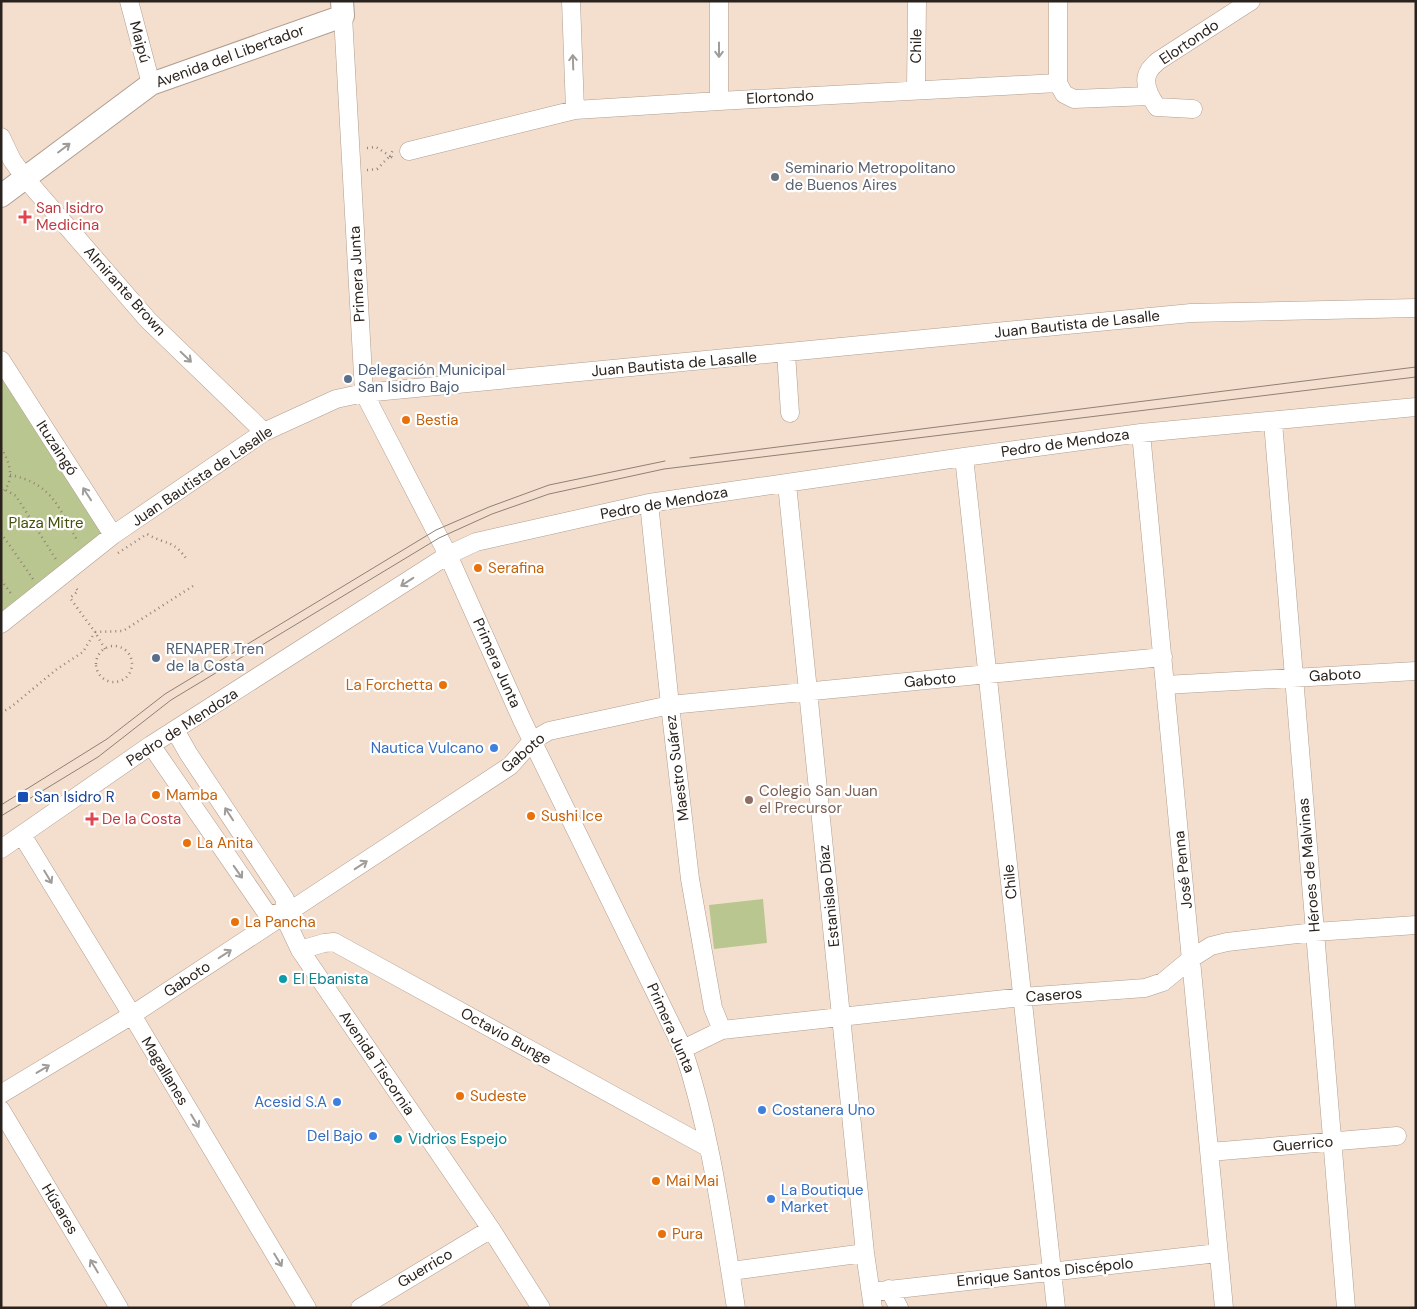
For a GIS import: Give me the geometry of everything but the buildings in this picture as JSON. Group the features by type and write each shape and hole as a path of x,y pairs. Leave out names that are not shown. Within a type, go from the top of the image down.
{"main road":[{"name":"Avenida del Libertador","path":"1,196 151,84 342,9"}],"street":[{"name":"Maipú","path":"130,1 151,84"},
{"path":"571,1 575,110"},
{"path":"719,1 719,101"},
{"name":"Chile","path":"916,90 917,1"},
{"path":"1058,1 1058,83 1064,94 1074,99 1149,96 1157,107 1193,109"},
{"name":"Elortondo","path":"1149,96 1148,72 1158,61 1252,1"},
{"name":"Primera Junta","path":"342,9 364,393 448,555 522,720 683,1049 697,1090 709,1148 736,1308"},
{"name":"Elortondo","path":"402,152 575,110 1058,83"},
{"name":"Almirante Brown","path":"1,137 12,160 25,178 148,320 264,432"},
{"name":"Juan Bautista de Lasalle","path":"1,624 113,535 264,432 336,399 364,393 1191,313 1416,308"},
{"path":"786,353 790,413"},
{"name":"Ituzaingó","path":"1,360 113,535"},
{"name":"Pedro de Mendoza","path":"1,849 151,745 448,555 476,542 650,503 964,457 1141,433 1416,407"},
{"name":"Héroes de Malvinas","path":"1273,422 1346,1308"},
{"name":"José Penna","path":"1141,433 1224,1308"},
{"name":"Chile","path":"964,457 1056,1308"},
{"name":"Estanislao Díaz","path":"787,484 865,1253 872,1300"},
{"name":"Maestro Suárez","path":"650,503 690,879 713,1008 722,1030"},
{"name":"Gaboto","path":"1,1094 132,1015 510,766 533,740 549,730 670,705 1163,657"},
{"name":"Gaboto","path":"1165,685 1416,671"},
{"name":"Avenida Tiscornia","path":"175,730 285,899 284,916 300,950 491,1229 541,1308"},
{"path":"151,745 266,912 284,916"},
{"name":"Magallanes","path":"22,835 307,1308"},
{"name":"Caseros","path":"683,1049 722,1030 1022,997 1145,988 1162,982 1192,958 1211,946 1227,942 1315,932 1416,925"},
{"name":"Octavio Bunge","path":"300,950 334,942 709,1148"},
{"name":"Húsares","path":"1,1110 119,1308"},
{"name":"Guerrico","path":"1210,1152 1397,1136"},
{"name":"Guerrico","path":"360,1308 491,1229"},
{"name":"Enrique Santos Discépolo","path":"872,1300 889,1289 1218,1252"},
{"path":"730,1271 865,1253"},
{"path":"889,1289 899,1308"}],"path":[{"path":"376,147 390,156"},
{"path":"377,169 390,156 402,152"},
{"path":"390,156 402,152"},
{"path":"1,448 11,468 6,490 1,494"},
{"path":"10,475 26,478 42,487 57,504 79,545"},
{"path":"6,490 16,496 59,563"},
{"path":"1,533 34,581"},
{"path":"114,556 147,534 180,549 188,561"},
{"path":"1,580 13,597"},
{"path":"73,582 78,590 70,598 105,649"},
{"path":"95,632 123,631 193,586"},
{"path":"1,712 11,707 57,669 83,652 95,632"},
{"path":"115,646 121,648 132,660 130,671 122,680 110,682 97,670 97,658 105,649 115,646"}],"green space":[{"name":"Plaza Mitre","path":"1,372 104,534 1,613"},
{"path":"763,899 767,943 714,949 709,905"}],"tram line":[{"path":"690,458 1416,367"},
{"path":"1,816 98,757 171,700 439,538 492,514 549,494 664,469 1416,377"},
{"path":"1,805 107,739 165,694 436,530 489,507 549,485 665,461"}],"place":[{"name":"Seminario Metropolitano de Buenos Aires","path":"775,177"},
{"name":"San Isidro Medicina","path":"25,217"},
{"name":"Delegación Municipal San Isidro Bajo","path":"348,379"},
{"name":"Bestia","path":"406,420"},
{"name":"Serafina","path":"478,568"},
{"name":"RENAPER Tren de la Costa","path":"156,658"},
{"name":"La Forchetta","path":"443,685"},
{"name":"Nautica Vulcano","path":"494,748"},
{"name":"Mamba","path":"156,795"},
{"name":"San Isidro R","path":"23,797"},
{"name":"Colegio San Juan el Precursor","path":"749,800"},
{"name":"Sushi Ice","path":"531,816"},
{"name":"De la Costa","path":"92,819"},
{"name":"La Anita","path":"187,843"},
{"name":"La Pancha","path":"235,922"},
{"name":"El Ebanista","path":"283,979"},
{"name":"Sudeste","path":"460,1096"},
{"name":"Acesid S.A","path":"337,1102"},
{"name":"Costanera Uno","path":"762,1110"},
{"name":"Del Bajo","path":"373,1136"},
{"name":"Vidrios Espejo","path":"398,1139"},
{"name":"Mai Mai","path":"656,1181"},
{"name":"La Boutique Market","path":"771,1199"},
{"name":"Pura","path":"662,1234"}]}
